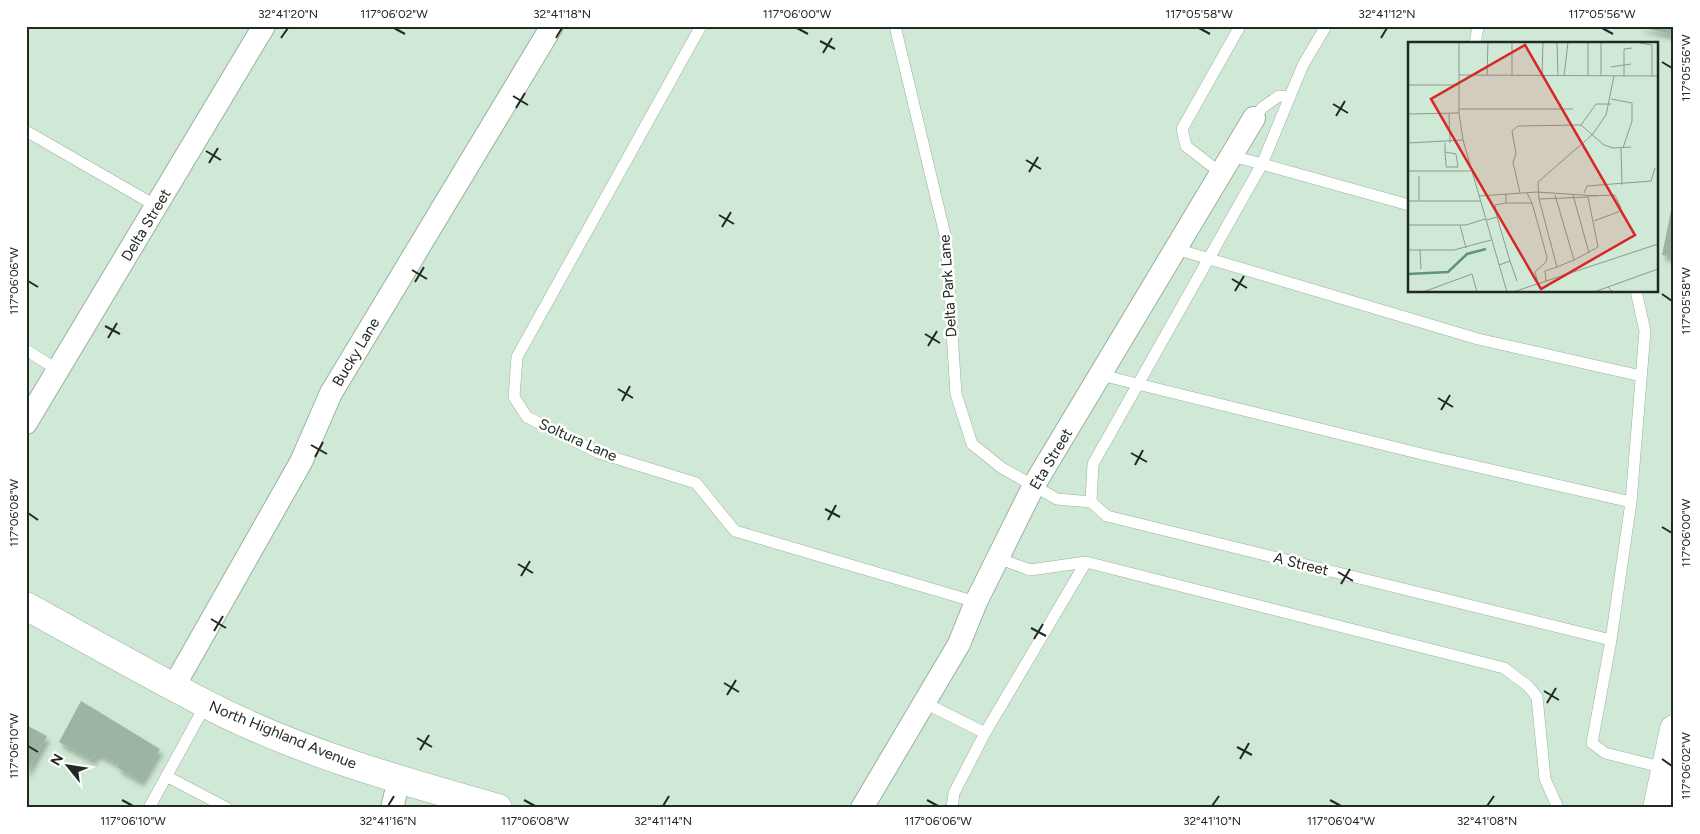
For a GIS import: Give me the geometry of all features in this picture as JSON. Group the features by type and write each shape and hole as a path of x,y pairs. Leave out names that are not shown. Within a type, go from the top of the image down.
{"main road":[{"name":"North Highland Avenue","path":"26,606 206,704 300,746 399,780 498,808"},
{"path":"1657,808 1674,729"}],"street":[{"name":"Delta Street","path":"26,423 158,207 264,26"},
{"name":"Bucky Lane","path":"174,686 301,462 331,394 552,26"},
{"name":"Eta Street","path":"862,808 959,644 976,602 1034,485 1254,118"},
{"path":"392,808 399,780"}],"lane":[{"name":"Soltura Lane","path":"701,26 517,357 514,397 527,417 599,452 696,483 735,531 976,602"},
{"name":"Delta Park Lane","path":"895,26 946,239 956,394 972,444 1002,468 1057,498 1090,502"},
{"path":"1240,26 1182,129 1186,146 1227,165 1262,164 1408,205"},
{"path":"1090,502 1093,464 1262,164 1303,65 1326,26"},
{"path":"1475,42 1478,26"},
{"path":"1254,118 1263,106 1279,96 1290,98"},
{"path":"26,131 158,207"},
{"path":"1176,249 1478,339 1641,376"},
{"path":"1636,292 1644,331 1631,502 1611,640 1592,742 1605,753 1666,768"},
{"path":"26,350 58,370"},
{"path":"1101,375 1430,456 1631,502"},
{"name":"A Street","path":"1090,502 1107,516 1611,640"},
{"path":"998,558 1030,570 1086,562 1504,668 1528,686 1537,697 1545,780 1558,808"},
{"path":"952,808 954,793 985,733 1086,562"},
{"path":"924,703 985,733"},
{"path":"149,808 206,704"},
{"path":"166,776 227,808"}],"building":[{"path":"1674,26 1674,35 1640,27"},
{"path":"1672,206 1674,207 1674,257 1662,255"},
{"path":"81,701 160,749 141,781 117,767 119,764 97,753 93,760 59,742"},
{"path":"26,725 47,736 26,774"}]}
